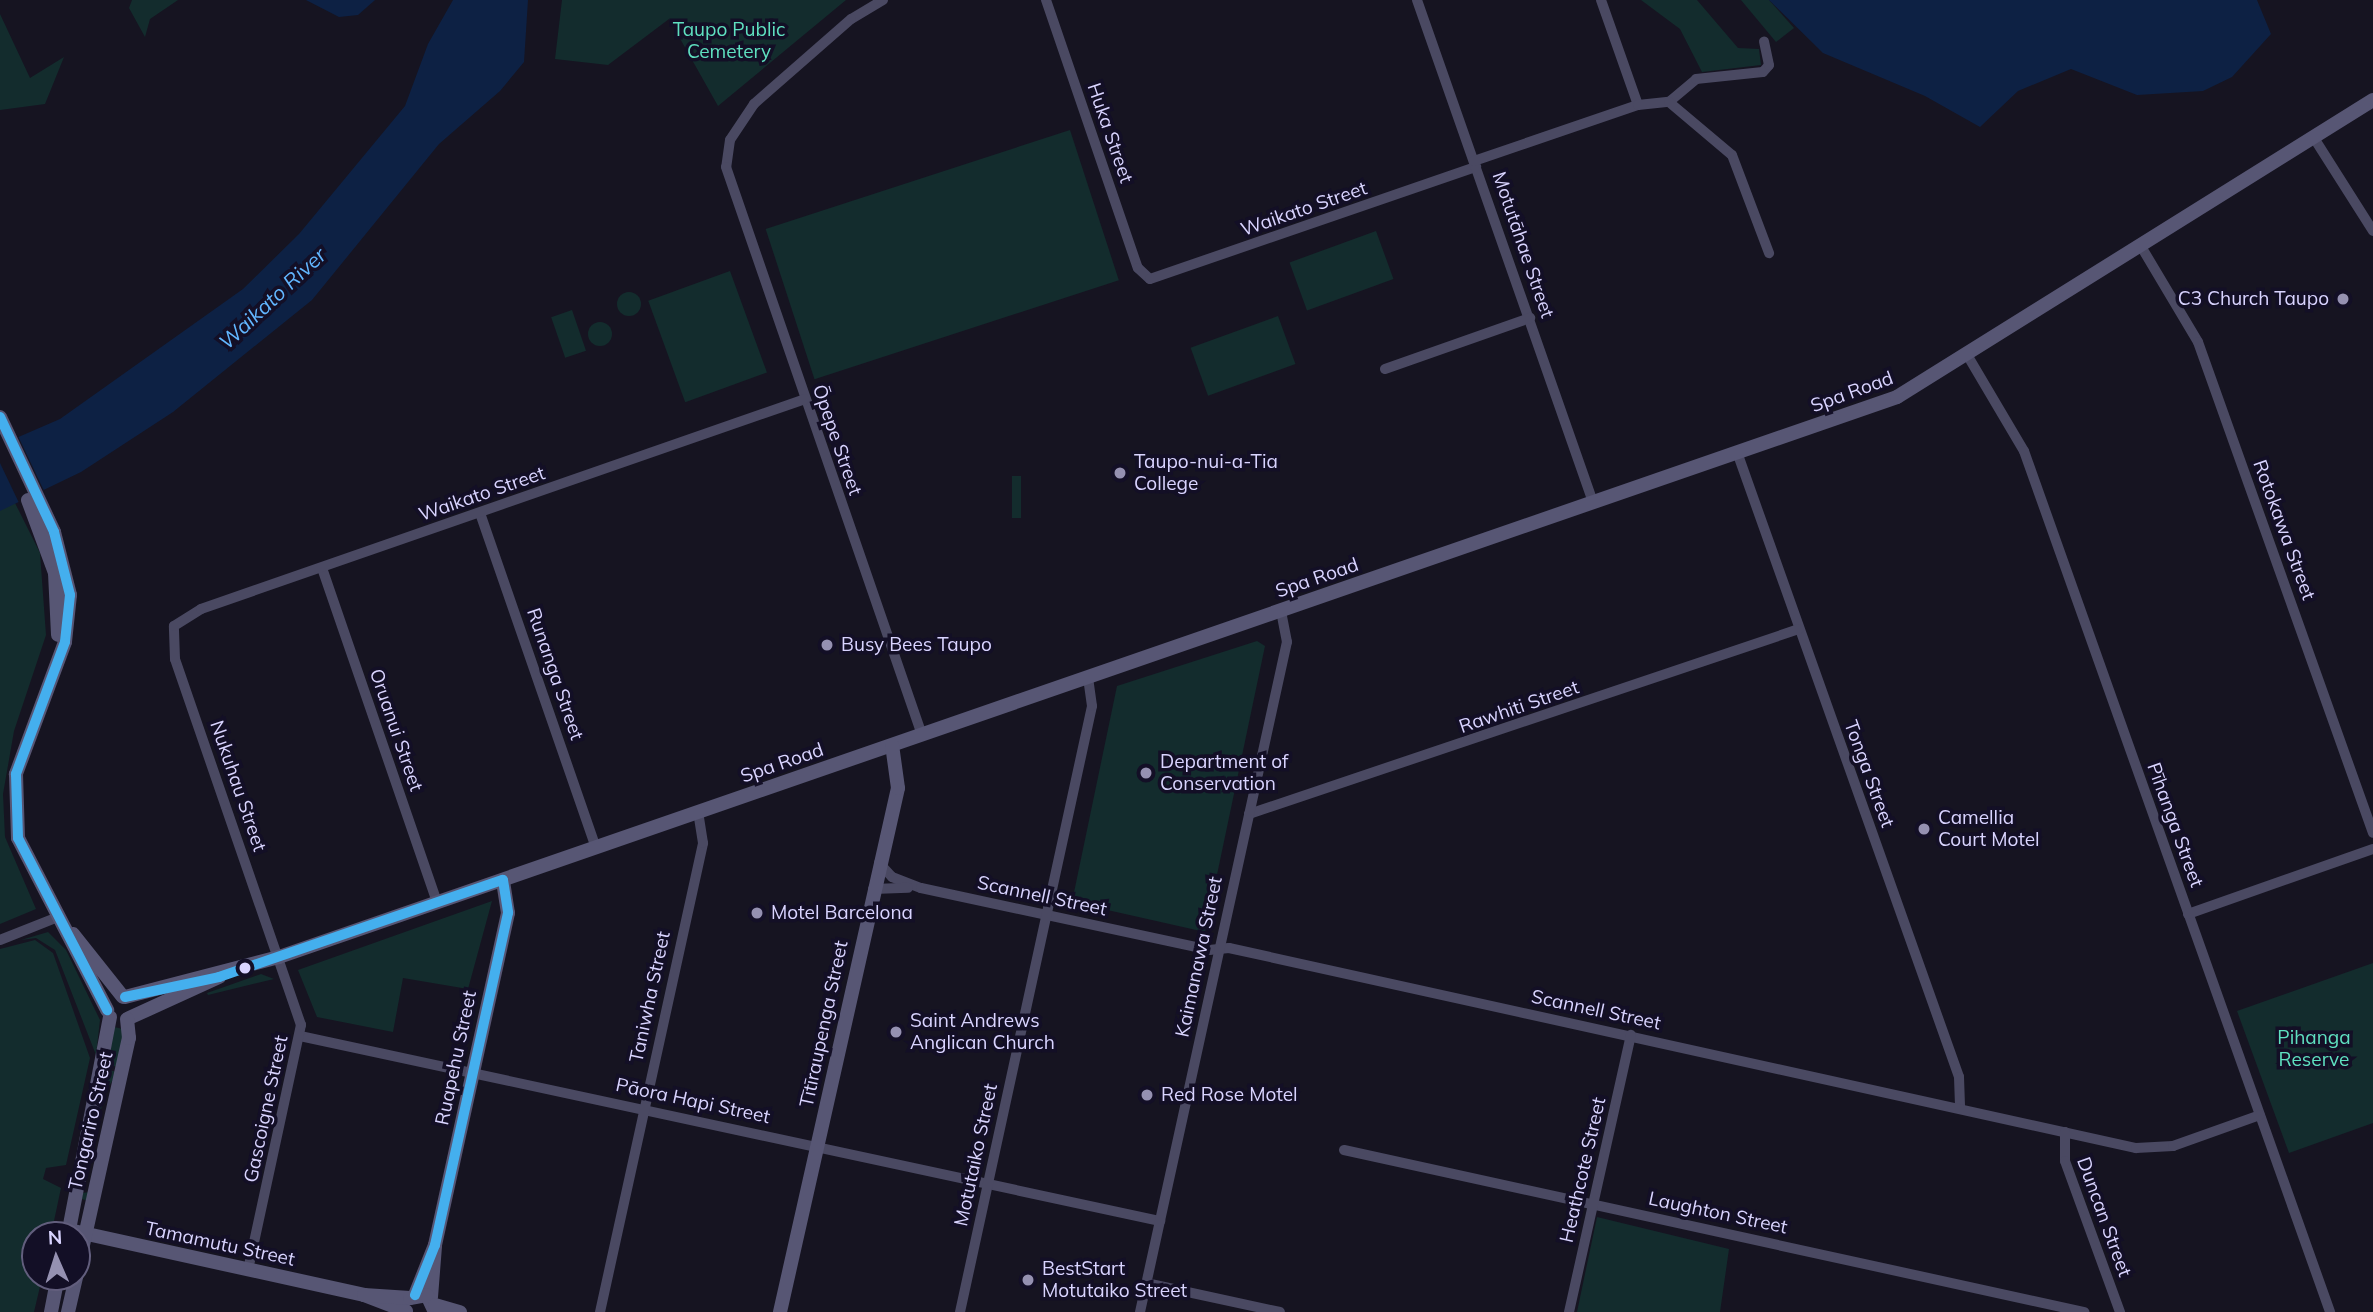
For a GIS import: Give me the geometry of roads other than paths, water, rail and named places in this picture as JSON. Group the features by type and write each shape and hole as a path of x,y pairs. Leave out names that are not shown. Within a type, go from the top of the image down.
{"main road":[{"name":"Spa Road","path":"128,1019 219,977 1897,397 1969,358 2373,100"},
{"path":"2,430 33,500 61,550 69,595 65,642 22,749 14,794 24,858 109,1014 128,1019"},
{"name":"Tītīraupenga Street","path":"780,1312 899,783 892,745"},
{"name":"Ruapehu Street","path":"434,1305 435,1245 508,914 503,880"},
{"path":"58,917 124,997"},
{"name":"Spa Road","path":"124,997 219,977"},
{"path":"109,1014 114,998 124,997"},
{"name":"Tongariro Street","path":"89,1221 129,1038 128,1019 133,1009 124,997"},
{"name":"Tongariro Street","path":"70,1221 109,1014"},
{"name":"Tamamutu Street","path":"91,1235 364,1296 409,1304 434,1305"},
{"name":"Ruapehu Street","path":"409,1304 435,1245"},
{"path":"51,1312 55,1291"},
{"path":"68,1312 73,1291"},
{"path":"434,1305 460,1312"}],"street":[{"name":"Ōpepe Street","path":"883,0 851,19 754,104 734,129 726,155 728,178 922,735"},
{"name":"Huka Street","path":"1046,0 1143,276"},
{"name":"Motutāhae Street","path":"1417,0 1593,502"},
{"path":"1601,0 1638,105"},
{"path":"1764,42 1769,65 1763,72 1696,79 1669,102 1732,155 1769,253"},
{"name":"Waikato Street","path":"1143,276 1160,278 1638,105 1669,102"},
{"path":"2314,138 2373,231"},
{"name":"Rotokawa Street","path":"2142,248 2198,342 2373,833"},
{"path":"1385,369 1530,318"},
{"name":"Pīhanga Street","path":"1969,358 2024,451 2330,1312"},
{"name":"Waikato Street","path":"174,626 190,613 805,399"},
{"name":"Tonga Street","path":"1737,452 1959,1077 1960,1108"},
{"name":"Runanga Street","path":"480,513 596,848"},
{"name":"Oruanui Street","path":"322,568 438,902"},
{"name":"Kaimanawa Street","path":"1140,1312 1287,642 1282,611"},
{"name":"Nukuhau Street","path":"174,626 175,659 279,957"},
{"name":"Rawhiti Street","path":"1249,814 1799,629"},
{"name":"Motutaiko Street","path":"960,1312 1093,706 1088,677"},
{"name":"Taniwha Street","path":"600,1312 703,843 698,813"},
{"path":"2188,914 2373,849"},
{"name":"Scannell Street","path":"879,863 892,877 921,888 1630,1035 2153,1150 2260,1115"},
{"name":"Scannell Street","path":"873,890 921,888"},
{"path":"0,940 58,917"},
{"name":"Gascoigne Street","path":"248,1270 300,1036 279,957"},
{"name":"Heathcote Street","path":"1569,1312 1630,1035"},
{"name":"Pāora Hapi Street","path":"300,1036 473,1071 1160,1221"},
{"name":"Duncan Street","path":"2065,1132 2065,1161 2117,1311"},
{"name":"Laughton Street","path":"1344,1150 2084,1312"},
{"path":"1146,1283 1280,1312"}],"water":[{"path":"306,0 375,0 358,15 339,17"},
{"name":"Waikato River","path":"453,0 528,0 524,62 500,91 439,144 312,300 173,412 81,472 0,511 0,445 60,419 243,289 299,234 405,106 428,44"},
{"path":"1769,0 2257,0 2271,34 2232,77 2203,91 2137,95 2071,69 2018,91 1980,127 1925,96 1823,53"}],"place":[{"name":"C3 Church Taupo","path":"2343,299"},
{"name":"Taupo-nui-a-Tia College","path":"1120,473"},
{"name":"Busy Bees Taupo","path":"827,645"},
{"name":"Department of Conservation","path":"1146,773"},
{"name":"Camellia Court Motel","path":"1924,829"},
{"name":"Motel Barcelona","path":"757,913"},
{"name":"Saint Andrews Anglican Church","path":"896,1032"},
{"name":"Red Rose Motel","path":"1147,1095"},
{"name":"BestStart Motutaiko Street","path":"1028,1280"}],"park label":[{"name":"Taupo Public Cemetery","path":"729,41"},
{"name":"Pihanga Reserve","path":"2314,1049"}]}
